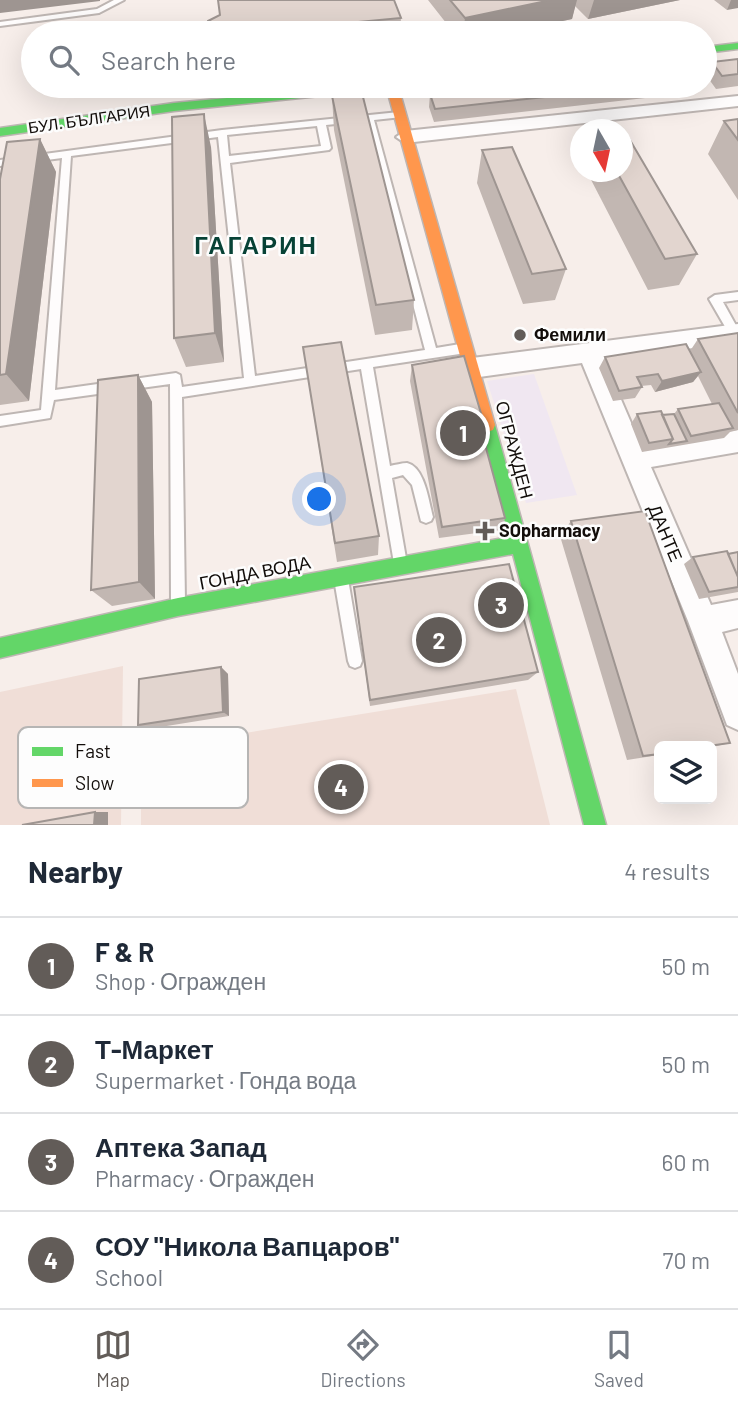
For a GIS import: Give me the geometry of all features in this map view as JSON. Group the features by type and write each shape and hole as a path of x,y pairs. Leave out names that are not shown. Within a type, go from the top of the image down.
{"street":[{"path":"717,33 738,31"},
{"path":"717,49 738,46"},
{"name":"БУЛ. БЪЛГАРИЯ","path":"0,132 174,107 267,98"},
{"name":"ОГРАЖДЕН","path":"394,98 469,358 595,825"},
{"path":"405,137 738,101"},
{"path":"469,358 589,353 737,336"},
{"name":"ДАНТЕ","path":"589,353 703,621 738,714"},
{"path":"634,459 738,441"},
{"name":"ГОНДА ВОДА","path":"0,648 178,607 519,544"},
{"path":"703,621 738,614"}],"lane":[{"path":"23,21 99,11 120,0"},
{"path":"0,24 21,21"},
{"path":"0,163 19,165 66,153 399,115"},
{"path":"369,118 431,352"},
{"path":"225,160 326,148 321,123"},
{"path":"222,134 250,381"},
{"path":"0,421 46,414 66,153"},
{"path":"737,336 716,299 738,296"},
{"path":"176,393 431,352 469,358"},
{"path":"366,363 400,564"},
{"path":"48,396 176,378 178,607"},
{"path":"385,473 406,469 418,482 426,517"},
{"path":"341,576 355,661"}],"shaded area":[{"path":"534,374 577,495 526,503 487,381"},
{"path":"123,666 122,727 18,727 18,808 121,808 121,825 0,825 0,692"},
{"path":"516,689 550,825 141,825 141,808 248,808 248,733"}],"building":[{"path":"218,0 394,0 401,18 369,21 208,21 220,15"},
{"path":"450,0 551,0 465,18"},
{"path":"738,59 738,74 722,76 717,69 717,61"},
{"path":"332,98 363,98 414,300 376,305"},
{"path":"431,98 536,98 435,109"},
{"path":"204,114 215,333 174,338 172,117"},
{"path":"738,119 738,140 724,121"},
{"path":"40,139 6,374 0,375 0,179 7,142"},
{"path":"633,145 697,254 665,259 623,182 633,182"},
{"path":"512,147 566,269 532,274 482,150"},
{"path":"738,333 738,413 698,339"},
{"path":"341,342 379,536 335,543 303,347"},
{"path":"686,344 701,372 662,381 658,374 637,377 642,387 619,391 605,357"},
{"path":"464,356 488,437 483,437 505,518 442,527 412,365"},
{"path":"138,375 139,582 91,590 98,380"},
{"path":"719,403 733,428 691,436 678,409"},
{"path":"661,411 673,439 649,443 637,414"},
{"path":"674,414 687,441 669,444 673,439 662,415"},
{"path":"645,511 730,743 717,745 717,741 654,741 654,755 643,756 571,521"},
{"path":"727,551 738,577 738,587 709,592 693,557"},
{"path":"738,552 738,577 728,554"},
{"path":"509,564 538,672 370,700 354,587"},
{"path":"221,667 223,712 138,725 139,679"},
{"path":"95,812 94,825 22,825"}],"traffic: fast":[{"path":"717,49 738,46"},
{"path":"0,132 174,107 266,98"},
{"path":"487,425 595,825"},
{"path":"0,648 178,607 519,544"}],"traffic: slow":[{"path":"395,98 487,425"}],"place":[{"name":"Фемили","path":"520,335"},
{"name":"F & R","path":"463,433"},
{"name":"SOpharmacy","path":"485,531"},
{"name":"Аптека Запад","path":"501,605"},
{"name":"Т-Маркет","path":"439,640"},
{"name":"СОУ \"Никола Вапцаров\"","path":"341,787"}],"district":[{"name":"ГАГАРИН","path":"256,246"}]}
